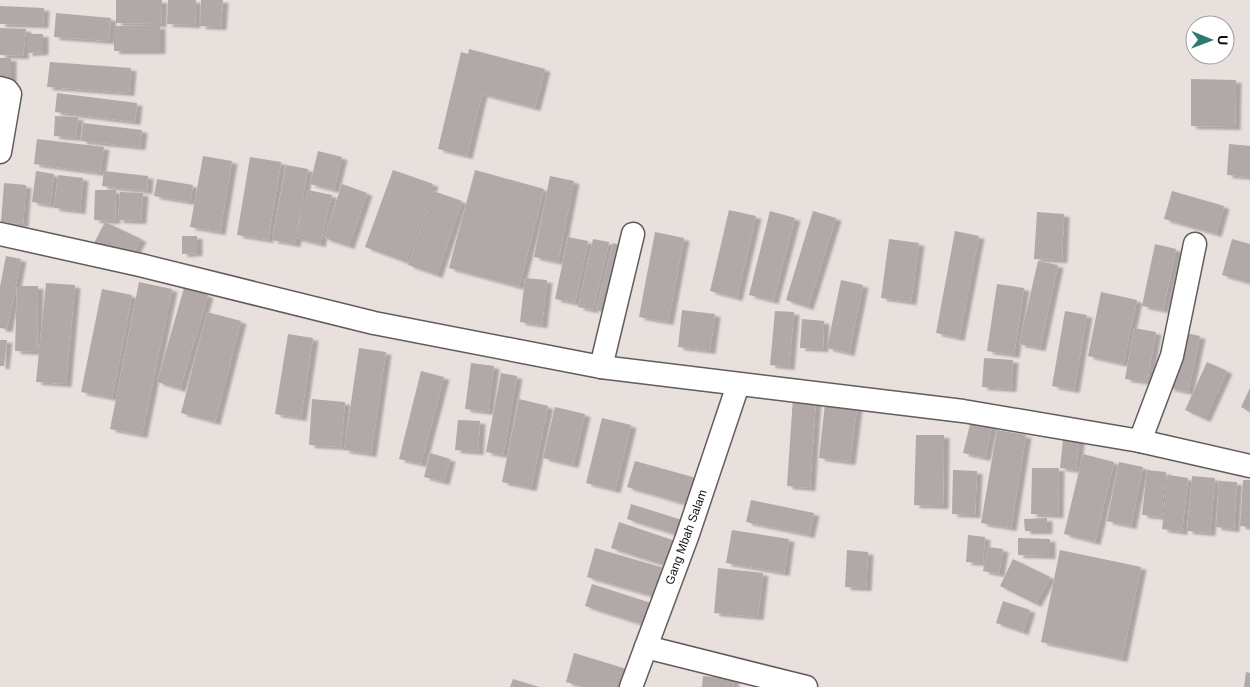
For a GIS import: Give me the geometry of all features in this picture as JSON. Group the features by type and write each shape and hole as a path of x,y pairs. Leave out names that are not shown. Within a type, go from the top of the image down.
{"street":[{"path":"0,88 7,90 10,94 2,129 0,152"},
{"path":"0,234 140,265 374,323 601,367 962,411 1140,441 1250,466"},
{"path":"601,367 633,234"},
{"path":"1140,441 1172,356 1195,244"},
{"name":"Gang Mbah Salam","path":"631,687 687,537 738,385"},
{"path":"646,647 806,687"}],"building":[{"path":"116,0 162,0 161,24 116,23"},
{"path":"168,0 196,0 195,25 167,24"},
{"path":"201,0 223,0 221,27 200,26"},
{"path":"0,6 44,8 43,25 0,24"},
{"path":"56,13 111,18 109,41 54,37"},
{"path":"114,26 160,26 160,51 114,51"},
{"path":"0,28 26,29 23,56 0,55"},
{"path":"27,34 43,34 43,52 27,53"},
{"path":"469,49 545,69 535,108 482,94 467,156 438,149 461,52 468,54"},
{"path":"0,58 11,58 11,79 0,78"},
{"path":"50,62 131,68 129,93 47,87"},
{"path":"1191,79 1236,80 1235,127 1191,126"},
{"path":"57,93 137,103 135,122 55,112"},
{"path":"55,116 78,117 76,138 54,136"},
{"path":"83,123 142,130 140,147 81,141"},
{"path":"37,139 104,147 100,173 34,164"},
{"path":"1229,144 1250,146 1250,177 1227,175"},
{"path":"318,151 342,157 334,190 310,184"},
{"path":"203,156 232,161 220,232 190,227"},
{"path":"250,157 281,162 268,240 237,235"},
{"path":"286,165 308,169 296,235 308,190 332,195 320,244 296,238 295,244 272,240"},
{"path":"393,170 433,184 406,262 365,247"},
{"path":"475,170 544,189 519,287 449,268"},
{"path":"36,171 54,174 50,205 32,202"},
{"path":"104,171 148,176 147,191 102,186"},
{"path":"58,175 83,178 80,211 54,208"},
{"path":"550,176 574,181 558,262 534,257"},
{"path":"157,179 193,185 190,202 154,196"},
{"path":"4,183 26,185 23,224 1,222"},
{"path":"342,184 367,193 349,246 324,238"},
{"path":"95,190 116,190 115,221 94,220"},
{"path":"433,191 462,201 437,275 408,265"},
{"path":"1172,191 1224,206 1216,234 1164,219"},
{"path":"120,192 143,193 141,221 118,220"},
{"path":"729,210 756,216 737,298 710,291"},
{"path":"770,211 795,218 773,301 749,295"},
{"path":"813,211 836,218 808,307 786,300"},
{"path":"1037,212 1064,214 1062,260 1034,259"},
{"path":"105,222 141,239 130,260 94,243"},
{"path":"955,231 979,236 959,338 936,333"},
{"path":"655,232 684,238 668,322 639,317"},
{"path":"182,236 197,236 197,253 182,254"},
{"path":"568,237 588,241 575,303 555,299"},
{"path":"593,239 609,242 593,310 578,307"},
{"path":"889,239 919,243 911,302 881,298"},
{"path":"1232,239 1250,244 1250,283 1222,275"},
{"path":"613,243 630,248 613,315 596,310"},
{"path":"1155,244 1176,249 1163,310 1142,306"},
{"path":"6,256 21,259 7,329 0,328 0,287"},
{"path":"1038,261 1058,265 1040,348 1019,344"},
{"path":"525,278 547,280 542,325 520,322"},
{"path":"841,280 863,285 849,353 827,348"},
{"path":"139,282 172,289 142,435 110,429"},
{"path":"46,283 75,285 66,384 36,382"},
{"path":"997,284 1024,288 1014,355 987,351"},
{"path":"17,286 38,286 37,352 15,351"},
{"path":"184,288 208,295 180,389 157,382"},
{"path":"102,289 132,295 112,398 81,392"},
{"path":"1101,292 1137,300 1123,364 1088,356"},
{"path":"682,310 715,314 710,351 678,347"},
{"path":"775,311 794,312 789,367 770,365"},
{"path":"1065,311 1087,315 1074,390 1052,386"},
{"path":"207,312 241,321 215,422 181,413"},
{"path":"802,319 824,321 823,349 800,348"},
{"path":"1134,328 1156,332 1147,382 1125,379"},
{"path":"1181,332 1200,336 1188,392 1169,388"},
{"path":"288,334 313,338 301,418 275,414"},
{"path":"0,340 7,340 4,366 0,366"},
{"path":"359,348 386,352 371,454 344,450"},
{"path":"984,358 1013,360 1011,389 982,387"},
{"path":"1207,362 1227,371 1205,419 1185,410"},
{"path":"471,363 494,366 488,412 465,409"},
{"path":"421,371 444,377 421,464 399,459"},
{"path":"501,373 517,376 503,455 486,452"},
{"path":"1250,388 1250,412 1241,407"},
{"path":"793,397 816,399 810,488 787,486"},
{"path":"312,399 345,402 341,447 309,445"},
{"path":"519,399 548,406 531,488 502,482"},
{"path":"825,403 857,407 850,462 819,458"},
{"path":"555,407 585,414 573,465 543,458"},
{"path":"972,416 993,421 985,458 963,453"},
{"path":"602,418 631,425 615,490 586,483"},
{"path":"458,420 480,421 478,452 455,450"},
{"path":"997,430 1026,435 1011,528 981,523"},
{"path":"1064,431 1080,433 1076,470 1060,468"},
{"path":"916,435 944,435 943,506 914,505"},
{"path":"430,453 450,459 444,482 424,477"},
{"path":"1083,454 1114,462 1095,542 1064,534"},
{"path":"635,461 696,478 689,505 627,487"},
{"path":"1119,462 1143,467 1131,526 1107,521"},
{"path":"1032,468 1059,468 1058,515 1031,514"},
{"path":"953,470 977,471 975,515 952,514"},
{"path":"1147,470 1166,472 1161,517 1142,515"},
{"path":"1168,475 1188,478 1182,532 1162,529"},
{"path":"1192,476 1215,478 1210,533 1187,531"},
{"path":"1243,480 1250,480 1250,527 1240,526"},
{"path":"1219,481 1237,482 1234,529 1216,527"},
{"path":"751,500 814,513 809,535 746,522"},
{"path":"631,504 688,522 684,537 627,519"},
{"path":"1047,518 1047,531 1025,531 1024,519"},
{"path":"619,522 675,541 667,566 611,548"},
{"path":"732,530 789,539 784,573 726,563"},
{"path":"968,535 985,537 983,563 966,562"},
{"path":"1018,538 1050,539 1050,556 1018,555"},
{"path":"988,547 1003,549 999,574 983,571"},
{"path":"595,548 664,568 656,597 587,577"},
{"path":"847,550 868,552 866,588 845,587"},
{"path":"1060,550 1141,567 1122,659 1041,642"},
{"path":"1013,559 1050,577 1036,604 1000,586"},
{"path":"718,568 763,573 758,617 714,613"},
{"path":"592,584 657,605 650,627 585,606"},
{"path":"1003,601 1030,610 1023,632 996,623"},
{"path":"574,653 633,671 628,687 584,687 566,682"},
{"path":"1246,672 1250,673 1250,687 1244,687"},
{"path":"703,676 734,679 733,687 702,687"},
{"path":"513,679 539,687 510,687"}]}
